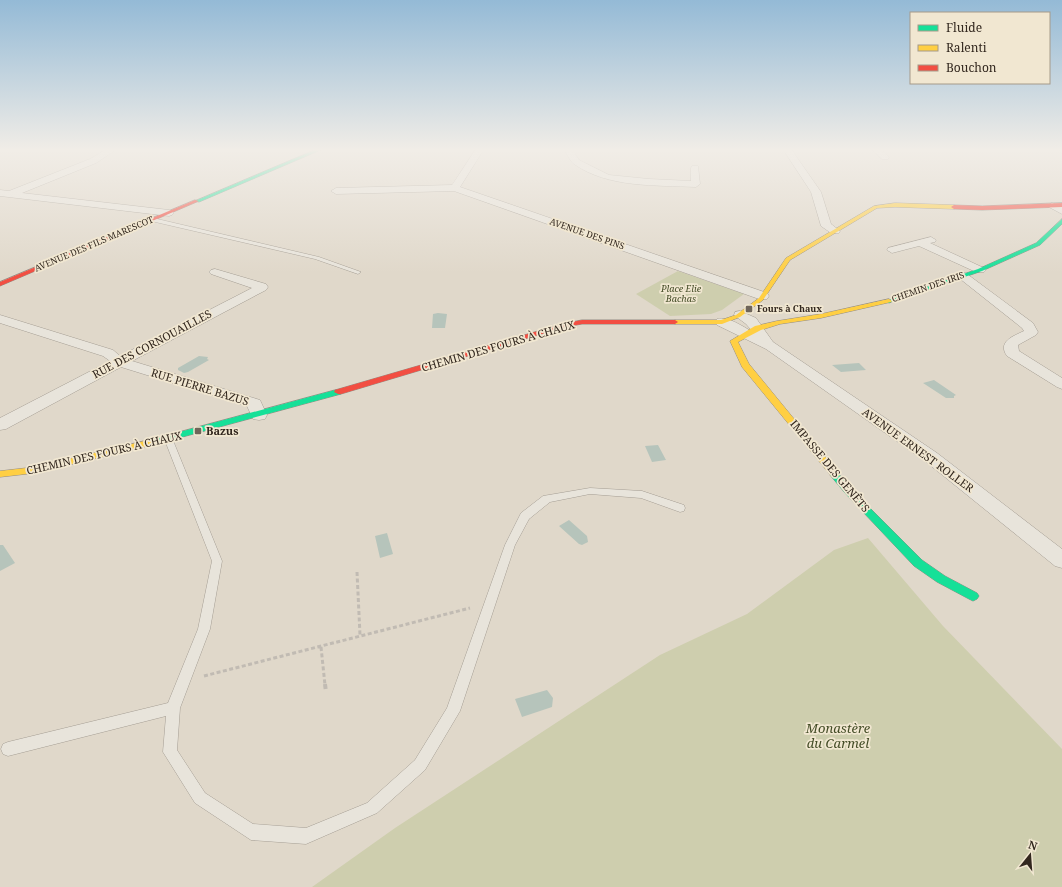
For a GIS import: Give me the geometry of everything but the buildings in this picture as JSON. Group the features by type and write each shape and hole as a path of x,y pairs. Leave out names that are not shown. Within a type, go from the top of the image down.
{"street":[{"path":"0,199 21,190"},
{"name":"AVENUE DES FILS MARESCOT","path":"0,284 223,190"},
{"path":"336,191 360,190"},
{"name":"AVENUE DES PINS","path":"462,190 763,296"},
{"path":"815,190 826,226 835,231"},
{"path":"0,193 169,213"},
{"path":"1057,205 1062,211"},
{"name":"CHEMIN DES FOURS À CHAUX","path":"0,474 35,470 74,462 259,414 564,325 582,322 722,322 740,315 756,304 788,259 876,207 982,208 1057,205"},
{"name":"CHEMIN DES IRIS","path":"758,328 779,322 821,316 898,298 980,270 1038,244 1062,220"},
{"path":"892,250 934,239"},
{"path":"920,243 980,270"},
{"name":"RUE DES CORNOUAILLES","path":"0,425 262,287 215,272"},
{"path":"963,276 1028,326 1031,332 1011,343 1012,353 1062,384"},
{"name":"AVENUE ERNEST ROLLER","path":"740,315 751,321 771,346"},
{"name":"RUE PIERRE BAZUS","path":"0,319 108,353 119,362 254,403 259,414"},
{"name":"AVENUE ERNEST ROLLER","path":"722,322 771,346 931,457 1062,560"},
{"path":"744,334 758,328"},
{"name":"IMPASSE DES GENÊTS","path":"744,334 734,341 745,365 848,491 918,563 941,579 973,596"}],"lane":[{"path":"153,220 317,258 358,272"},
{"path":"168,438 217,561 204,629 173,708 170,752 200,798 251,832 306,836 372,808 420,765 453,711 510,545 525,516 547,499 590,491 642,495 680,508"},
{"path":"8,749 173,708"}],"path":[{"path":"357,572 360,635"},
{"path":"184,681 321,647 360,635 490,604"},
{"path":"321,647 326,692"}],"green space":[{"name":"Place Elie Bachas","path":"678,271 744,294 722,310 711,314 670,316 636,294"},
{"name":"Monastère du Carmel","path":"868,538 943,626 1062,749 1062,887 312,887 395,828 660,655 747,614 834,550"}],"shaded area":[{"path":"433,314 447,314 445,328 432,328"},
{"path":"199,356 208,357 207,359 209,360 188,372 184,373 178,370 178,368"},
{"path":"859,363 866,370 841,372 832,365"},
{"path":"934,380 956,395 954,398 946,398 923,383"},
{"path":"658,445 666,460 652,462 645,446"},
{"path":"569,520 587,536 588,542 582,545 579,544 559,526"},
{"path":"387,533 393,554 380,558 375,536"},
{"path":"0,545 3,545 15,563 0,571"},
{"path":"547,690 553,698 552,707 522,717 515,699"}],"traffic: fast":[{"path":"197,201 222,190"},
{"path":"889,301 980,270 1038,244 1062,221"},
{"path":"153,442 338,392"},
{"path":"835,475 848,491 918,563 941,579 973,596"}],"traffic: slow":[{"path":"675,322 722,322 738,316 761,299 788,259 876,207 895,205 954,207"},
{"path":"835,475 745,365 734,341 758,328 779,322 821,316 889,301"},
{"path":"0,474 35,470 153,442"}],"traffic: jam":[{"path":"0,284 197,201"},
{"path":"954,207 982,208 1062,205"},
{"path":"338,392 564,325 582,322 675,322"}],"place":[{"name":"Fours à Chaux","path":"749,309"},
{"name":"Bazus","path":"198,431"}]}
